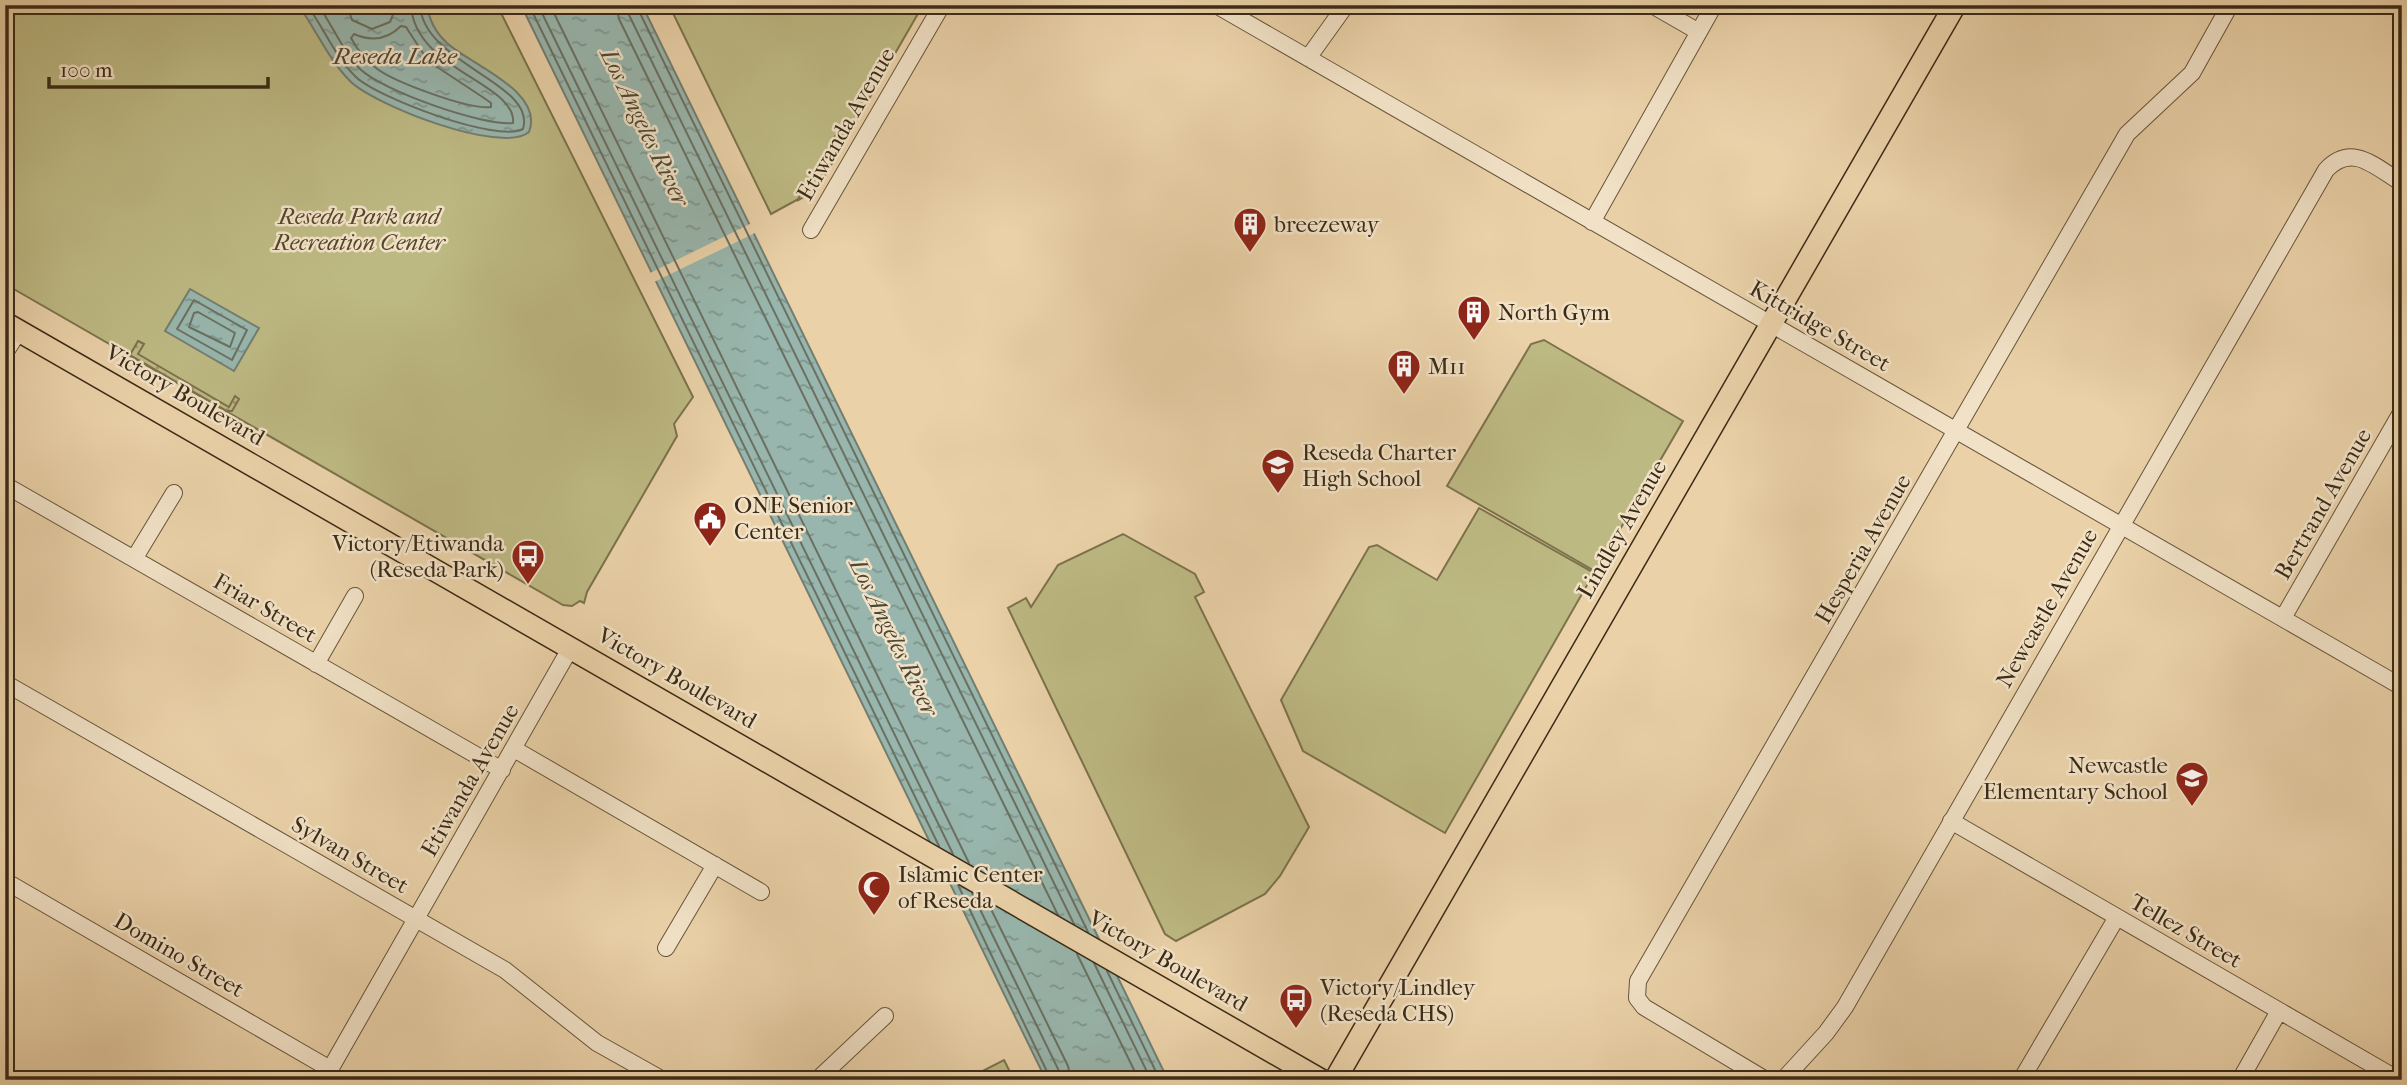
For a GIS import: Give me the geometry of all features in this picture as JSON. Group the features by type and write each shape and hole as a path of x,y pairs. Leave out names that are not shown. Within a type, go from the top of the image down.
{"main road":[{"name":"Lindley Avenue","path":"1335,1080 1955,5"},
{"name":"Victory Boulevard","path":"12,327 1321,1080"}],"street":[{"name":"Etiwanda Avenue","path":"811,230 942,5"},
{"name":"Kittridge Street","path":"1216,5 2402,687"},
{"path":"1308,58 1346,5"},
{"path":"1652,5 1699,32"},
{"path":"1592,222 1714,5"},
{"name":"Hesperia Avenue","path":"1766,1080 1644,1007 1637,998 1638,981 2127,134 2192,73 2230,5"},
{"name":"Newcastle Avenue","path":"1783,1080 1826,1033 1845,1007 2326,170 2345,156 2362,159 2402,183"},
{"path":"5,354 12,327"},
{"name":"Bertrand Avenue","path":"2283,618 2402,411"},
{"name":"Friar Street","path":"5,485 502,770"},
{"path":"134,559 174,493"},
{"path":"316,664 355,596"},
{"name":"Etiwanda Avenue","path":"327,1074 571,648"},
{"name":"Sylvan Street","path":"5,683 506,971 597,1043 663,1080"},
{"path":"514,749 761,892"},
{"name":"Tellez Street","path":"1951,821 2399,1080"},
{"path":"666,948 715,865"},
{"name":"Domino Street","path":"5,881 327,1074"},
{"path":"2021,1080 2116,916"},
{"path":"2239,1080 2279,1011"},
{"path":"817,1080 885,1016"}],"green space":[{"name":"Reseda Park and Recreation Center","path":"5,5 497,5 693,397 674,424 677,436 587,592 584,603 580,601 572,606 563,605 5,284"},
{"path":"669,5 923,5 817,189 771,214"},
{"path":"838,131 846,139 817,189 797,201"},
{"path":"1544,340 1683,421 1597,569 1593,570 1447,486 1531,344"},
{"path":"138,341 144,344 138,354 229,407 235,396 239,399 232,411 227,411 130,355"},
{"path":"1479,508 1594,573 1445,833 1303,751 1281,700 1369,547 1377,545 1437,580"},
{"path":"1123,534 1195,574 1204,592 1195,597 1309,827 1280,876 1265,894 1176,941 1165,934 1008,608 1026,598 1031,607 1058,565"},
{"path":"1004,1060 1014,1080 965,1080"}],"water":[{"name":"Reseda Lake","path":"298,5 360,5 372,13 383,5 427,5 431,21 443,39 516,91 526,104 531,117 529,132 514,137 493,137 466,132 410,114 363,91 350,81 335,63"},
{"name":"Los Angeles River","path":"521,5 642,5 1168,1080 1046,1080"},
{"path":"190,289 259,328 234,371 165,331"}],"pier":[{"path":"752,223 757,232 652,283 648,274"}],"place":[{"name":"breezeway","path":"1250,254"},
{"name":"North Gym","path":"1474,342"},
{"name":"M11","path":"1404,396"},
{"name":"Reseda Charter High School","path":"1278,495"},
{"name":"ONE Senior Center","path":"710,548"},
{"name":"Victory/Etiwanda (Reseda Park)","path":"528,586"},
{"name":"Newcastle Elementary School","path":"2192,808"},
{"name":"Islamic Center of Reseda","path":"874,917"},
{"name":"Victory/Lindley (Reseda CHS)","path":"1296,1030"}]}
